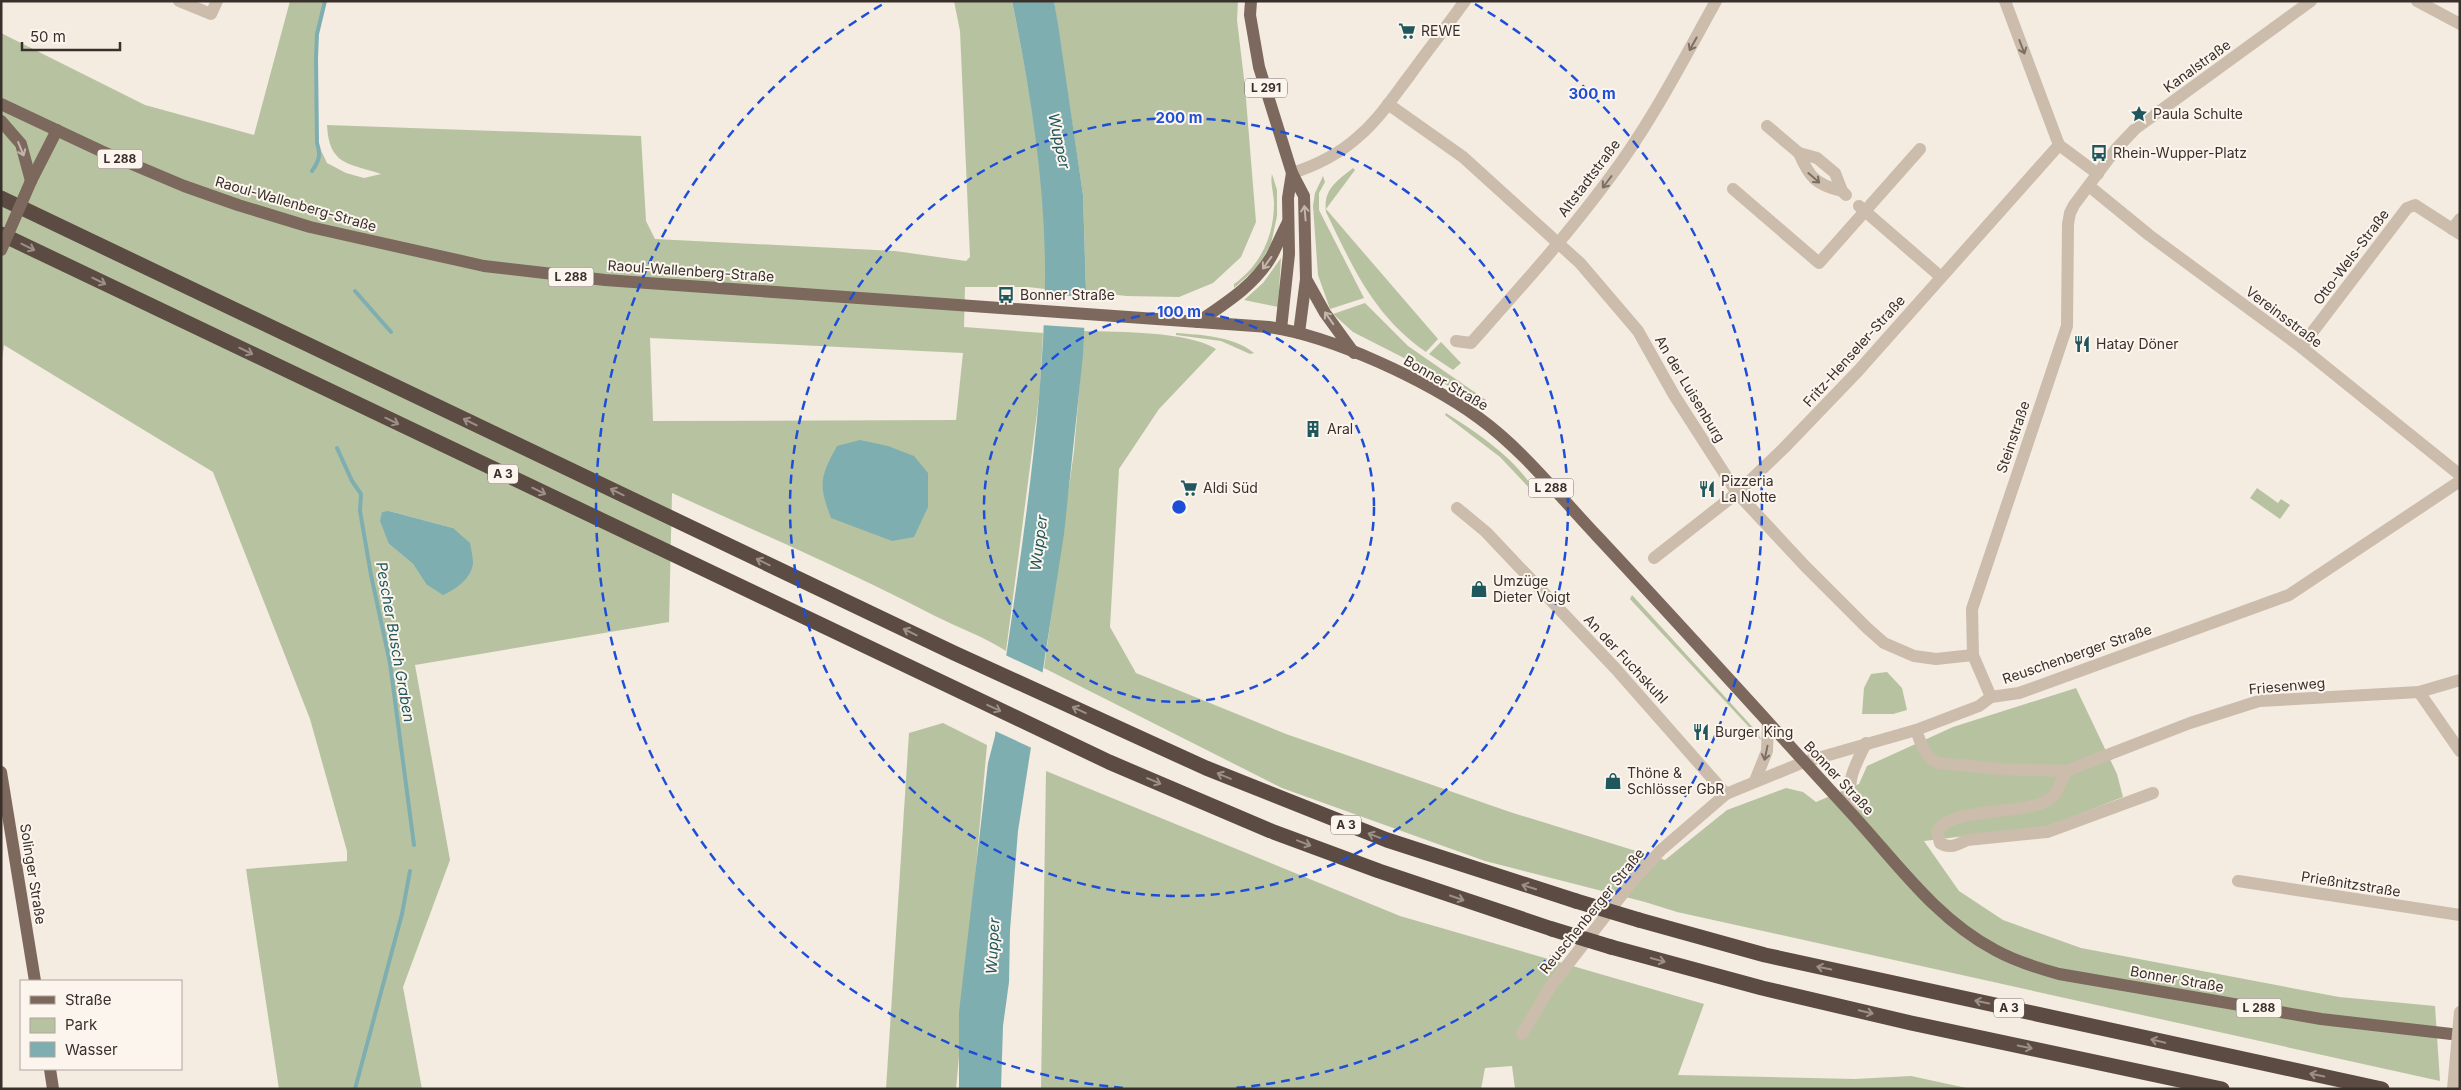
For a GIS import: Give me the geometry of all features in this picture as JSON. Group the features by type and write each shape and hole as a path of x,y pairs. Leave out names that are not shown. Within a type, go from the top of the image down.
{"highway":[{"name":"A 3","path":"1,198 1123,731 1241,783 1387,840 1576,901 1765,955 2382,1089"},
{"name":"A 3","path":"1,234 1109,762 1298,841 1378,871 1552,929 1762,988 2222,1089"}],"main road":[{"name":"L 291","path":"1250,1 1250,15 1259,67 1292,173 1304,196 1306,280 1299,333"},
{"name":"Raoul-Wallenberg-Straße","path":"1,104 175,183 238,205 310,227 484,266 605,280 1198,322"},
{"path":"1,122 21,144 32,181"},
{"path":"1,250 57,130"},
{"name":"L 291","path":"1281,329 1289,254 1288,198 1292,173"},
{"path":"1198,322 1236,296 1252,281 1270,258 1289,219"},
{"path":"1306,280 1325,313 1355,354"},
{"name":"Bonner Straße","path":"1198,322 1281,329 1299,333 1355,354 1425,385 1458,404 1494,429 1658,601 1937,909 1994,950 2028,965 2058,974 2321,1019 2460,1034"},
{"name":"Solinger Straße","path":"1,772 35,980"},
{"path":"50,1070 53,1089"}],"street":[{"path":"179,1 211,14 217,1"},
{"path":"1292,173 1319,162 1357,138 1388,104 1465,1"},
{"name":"Altstadtstraße","path":"1456,340 1471,343 1558,243 1627,153 1677,72 1716,1"},
{"path":"2005,1 2059,145 2098,174"},
{"name":"Kanalstraße","path":"2089,186 2116,149 2135,129 2311,1"},
{"path":"2417,1 2460,24"},
{"name":"An der Luisenburg","path":"1388,104 1463,157 1580,263 1638,331 1674,396 1737,493 1811,572 1884,643 1914,656 1936,659 1972,655"},
{"path":"1767,126 1799,153 1807,172 1824,186 1844,193"},
{"name":"Fritz-Henseler-Straße","path":"1654,558 1737,493 1843,388 2059,145"},
{"path":"1733,189 1819,263 1862,208 1920,149"},
{"name":"Vereinsstraße","path":"2089,186 2150,235 2301,347 2460,475"},
{"name":"Steinstraße","path":"1991,697 1972,655 1972,609 2067,326 2069,219 2074,205 2089,186"},
{"name":"Otto-Wels-Straße","path":"2301,347 2407,208 2415,205 2457,228"},
{"path":"1862,208 1941,277"},
{"name":"Reuschenberger Straße","path":"1522,1034 1551,986 1630,883 1661,850 1726,794 1804,762 1916,730 1979,706 1991,697 2018,693 2289,595 2460,481"},
{"name":"An der Fuchskuhl","path":"1457,508 1486,532 1621,674 1726,794"},
{"name":"Friesenweg","path":"1916,730 1924,751 1938,763 2000,769 2066,771 2190,722 2259,701 2419,692 2460,680"},
{"path":"2419,692 2460,751"},
{"path":"1755,781 1767,751 1768,723"},
{"path":"1852,814 1848,785 1850,776 1866,743"},
{"path":"2066,771 2059,788 2050,798 2031,806 1963,816 1945,823 1938,832 1940,843 1946,846 1955,846 1967,840 2047,832 2153,792"},
{"name":"Prießnitzstraße","path":"2238,881 2460,915"},
{"path":"2453,1089 2460,1012"}],"green space":[{"path":"290,1 326,1 316,39 318,144 327,163 346,173 364,178 381,174 350,164 337,156 332,148 327,125 641,136 646,221 655,239 895,251 966,261 970,257 960,31 954,1 1012,1 1026,72 1041,180 1046,253 1045,289 1028,287 965,287 964,327 1043,333 1040,390 1006,651 980,636 903,599 672,493 669,622 415,665 450,860 403,987 422,1089 279,1089 246,869 347,861 347,851 310,719 213,472 4,345 1,368 1,33 145,105 254,135","holes":["650,338 963,353 956,420 653,421","389,511 453,528 426,584 413,564 389,544"]},
{"path":"1054,1 1238,1 1237,20 1245,87 1256,222 1241,257 1213,283 1179,297 1126,296 1086,291 1083,195"},
{"path":"1353,168 1355,170 1326,209 1327,197 1332,186"},
{"path":"1272,174 1277,190 1277,216 1271,244 1258,267 1234,288 1234,284 1243,277 1258,259 1268,239 1274,204"},
{"path":"1323,176 1325,182 1319,193 1319,210 1364,298 1330,309 1318,275 1313,206 1315,193"},
{"path":"1326,209 1438,339 1426,352 1392,323 1379,307 1367,290 1346,252"},
{"path":"1281,258 1278,307 1244,300 1263,283"},
{"path":"1365,303 1408,346 1486,400 1481,407 1404,358 1353,332 1333,314"},
{"path":"1084,331 1134,332 1171,336 1203,343 1216,349 1159,409 1119,469 1110,627 1136,673 1286,734 1510,812 1665,860 1727,810 1786,788 1803,792 1816,802 1859,784 1867,766 1953,727 2076,688 2117,774 2123,797 2049,826 1924,841 1959,891 2003,920 2081,948 2339,997 2435,1006 2440,1081 1677,912 1485,861 1282,788 1044,668 1074,451"},
{"path":"1176,333 1227,340 1246,347 1254,353 1250,354 1221,341 1176,335"},
{"path":"1441,342 1461,363 1453,370 1429,354"},
{"path":"1446,413 1495,447 1517,467 1535,491 1534,493 1500,457 1445,415"},
{"path":"2257,488 2278,503 2281,499 2290,505 2280,519 2250,498"},
{"path":"1632,595 1757,732 1762,741 1630,599"},
{"path":"1887,672 1902,688 1907,710 1893,714 1862,714 1864,688 1871,674"},
{"path":"943,723 987,745 956,1089 886,1089 909,733"},
{"path":"1046,771 1400,916 1704,1004 1678,1075 1855,1079 1911,1076 1971,1089 1515,1089 1512,1066 1485,1068 1481,1089 1041,1089"}],"water":[{"name":"Wupper","path":"1012,1 1054,1 1083,195 1086,291 1083,355 1064,534 1018,831 1010,930 1009,982 1003,1026 1001,1089 959,1089 959,1012 988,763 995,736 1027,510 1034,453 1043,339 1045,247 1040,176 1031,106"},
{"path":"860,440 888,446 914,456 928,473 928,507 914,537 892,541 831,518 824,497 824,473 837,446"},
{"path":"389,511 453,528 470,543 472,568 470,574 458,587 443,595 426,584 413,564 389,544 380,521 382,512"}],"pier":[{"path":"1042,294 1088,297 1087,328 1041,325"},
{"path":"1003,654 1046,674 1034,749 993,730"}],"waterway":[{"name":"Pescher Busch Graben","path":"312,171 318,161 319,154 317,143 316,58 317,34 325,1"},
{"name":"Pescher Busch Graben","path":"355,291 391,332"},
{"name":"Pescher Busch Graben","path":"337,448 352,481 361,494 360,511 371,575 390,663 414,845"},
{"name":"Pescher Busch Graben","path":"355,1089 402,914 410,871"}],"place":[{"name":"REWE","path":"1407,31"},
{"name":"Paula Schulte","path":"2139,114"},
{"name":"Rhein-Wupper-Platz","path":"2099,153"},
{"name":"Bonner Straße","path":"1006,295"},
{"name":"Hatay Döner","path":"2082,344"},
{"name":"Aral","path":"1313,429"},
{"name":"Aldi Süd","path":"1189,488"},
{"name":"Pizzeria La Notte","path":"1707,489"},
{"name":"Umzüge Dieter Voigt","path":"1479,589"},
{"name":"Burger King","path":"1701,732"},
{"name":"Thöne & Schlösser GbR","path":"1613,781"}]}
